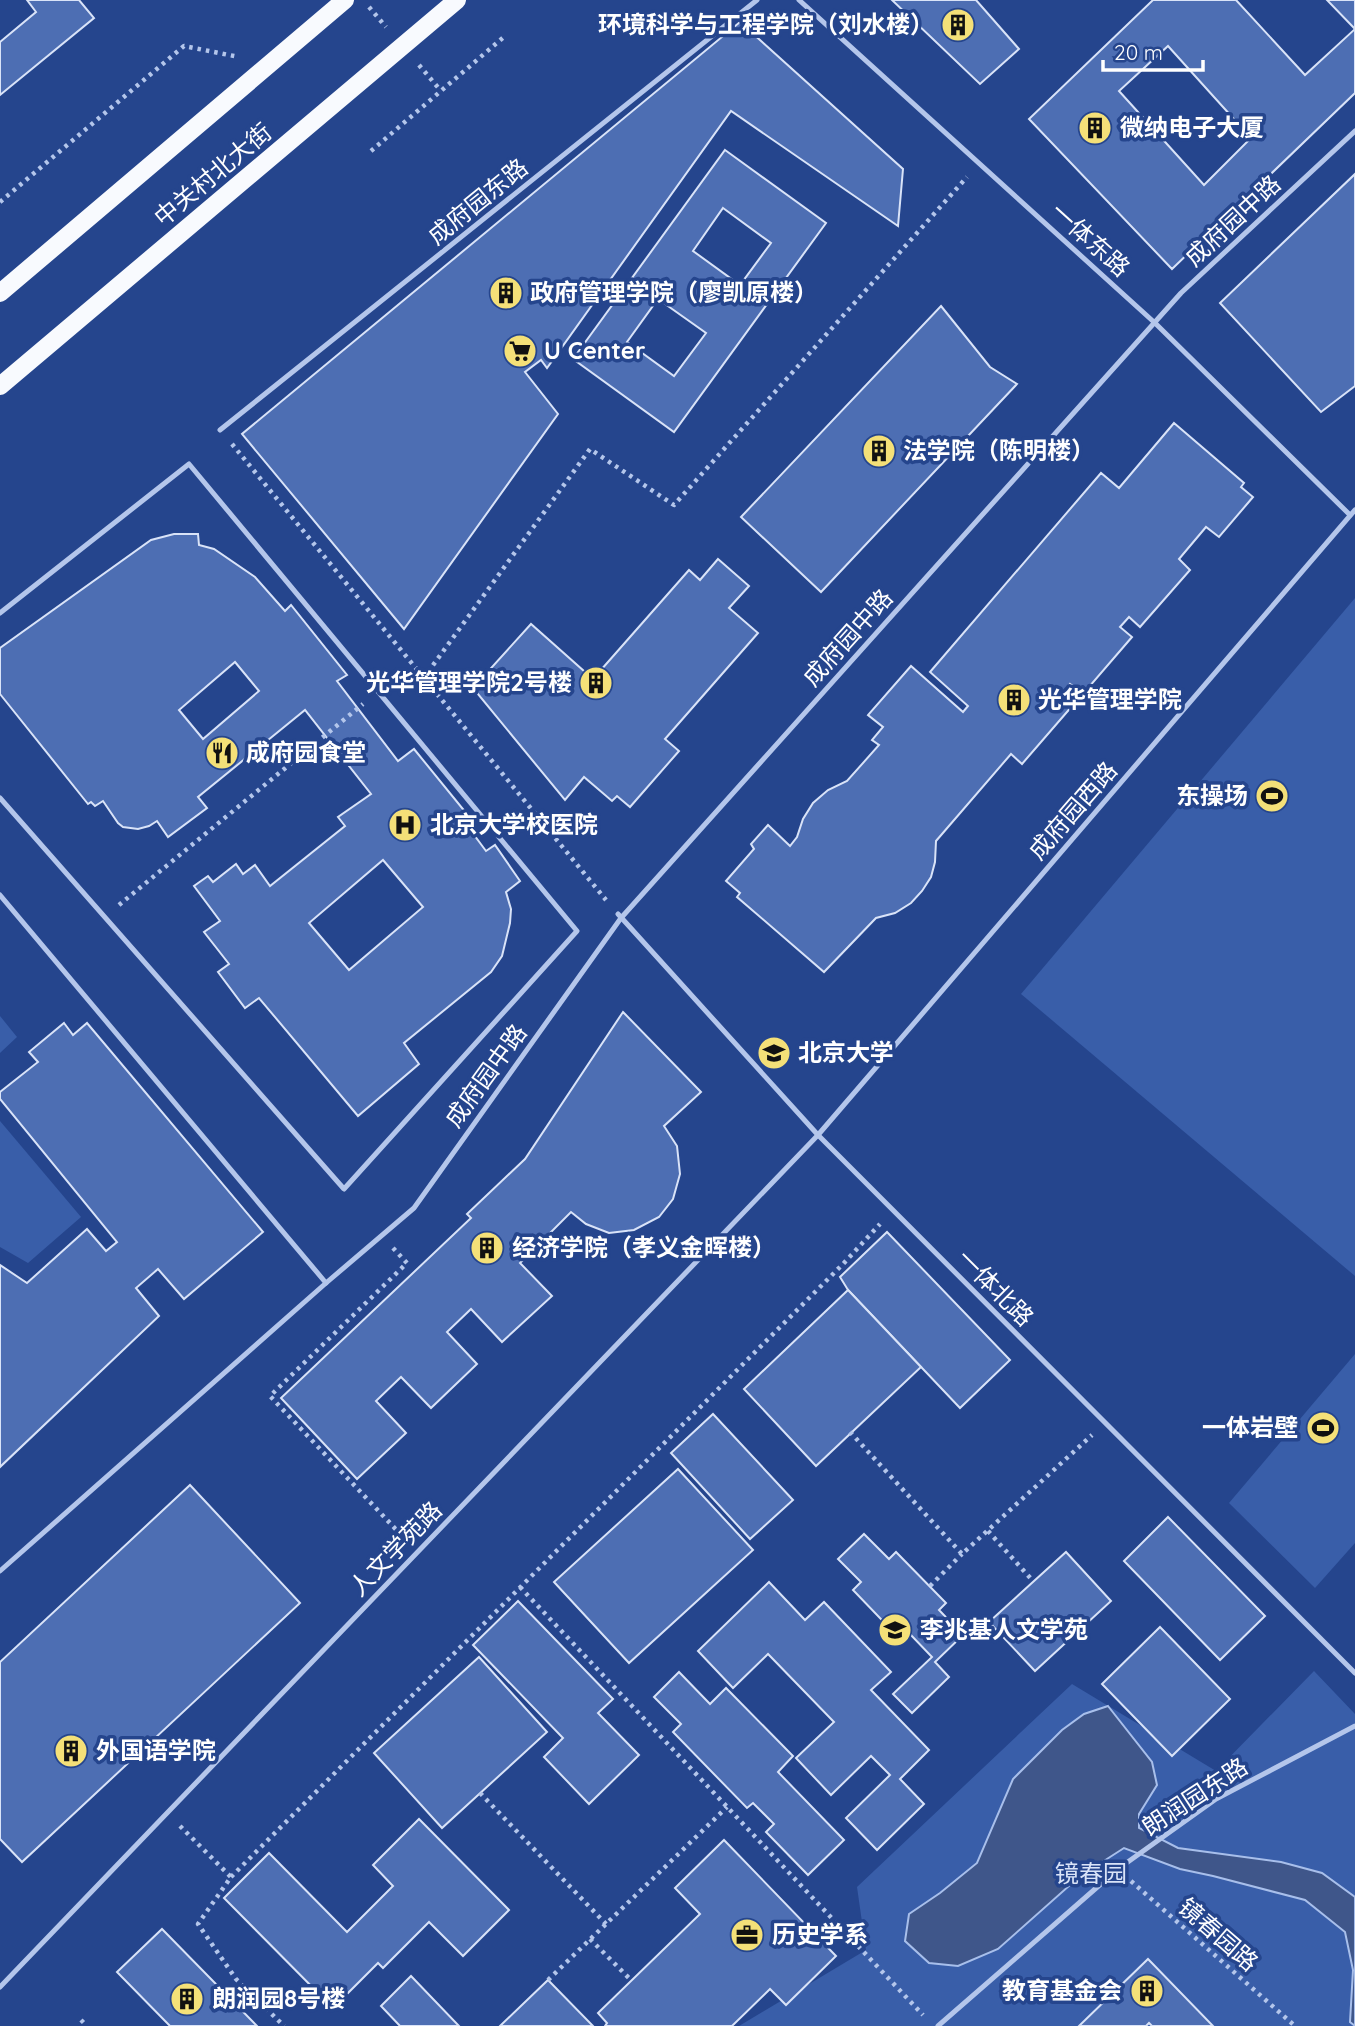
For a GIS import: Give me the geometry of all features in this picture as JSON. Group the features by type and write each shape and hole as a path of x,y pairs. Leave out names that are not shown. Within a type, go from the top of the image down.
{"main road":[{"name":"中关村北大街","path":"0,293 345,0"},
{"name":"中关村北大街","path":"0,386 457,0"}],"lane":[{"name":"成府园东路","path":"220,430 757,0"},
{"name":"一体东路","path":"799,0 1155,323 1352,512"},
{"name":"成府园中路","path":"0,1571 326,1283 414,1209 619,916 1181,293 1355,131"},
{"path":"0,613 189,464 577,931 344,1189 0,798"},
{"name":"成府园西路","path":"818,1135 1352,512"},
{"path":"0,895 326,1283"},
{"name":"一体北路","path":"619,916 818,1135 1355,1672"},
{"name":"人文学苑路","path":"0,1987 818,1135"},
{"name":"朗润园东路","path":"938,2026 1118,1869 1216,1799 1355,1726"}],"path":[{"path":"371,151 505,36"},
{"path":"0,202 184,46 271,63"},
{"path":"423,678 590,449 674,505 979,163"},
{"path":"220,430 619,916"},
{"path":"105,917 357,708"},
{"path":"284,2026 236,1979 198,1924 231,1877 843,1264 893,1210"},
{"path":"381,1236 407,1263 270,1396 418,1552"},
{"path":"930,1586 1104,1423"},
{"path":"850,1432 962,1554"},
{"path":"988,1531 1033,1581"},
{"path":"520,1587 924,2016"},
{"path":"480,1793 606,1924"},
{"path":"548,1980 727,1807"},
{"path":"167,1813 231,1877"},
{"name":"镜春园路","path":"1118,1869 1296,2026"},
{"path":"590,1939 631,1980"},
{"path":"81,2020 87,2026"}],"green space":[{"name":"东操场","path":"1355,598 1355,1276 1021,994"},
{"path":"0,1016 17,1037 0,1053"},
{"path":"0,1121 81,1217 28,1263 0,1247"},
{"name":"一体岩壁","path":"1355,1354 1355,1543 1315,1588 1229,1503"},
{"name":"镜春园","path":"1314,1671 1355,1714 1355,2026 739,2026 866,1950 857,1887 1072,1684 1216,1771"}],"shaded area":[{"path":"1108,1706 1152,1762 1157,1785 1139,1814 1139,1828 1178,1848 1281,1862 1322,1873 1355,1897 1355,2026 1350,2022 1353,1970 1345,1932 1305,1900 1180,1869 1124,1848 1079,1877 998,1949 958,1966 929,1963 905,1941 909,1914 977,1863 1013,1779 1062,1730 1084,1714"}],"building":[{"path":"27,0 79,0 94,18 0,95 0,42 36,12"},
{"name":"环境科学与工程学院（刘水楼）","path":"892,0 976,0 1019,49 980,84"},
{"name":"微纳电子大厦","path":"1153,0 1236,0 1305,75 1355,29 1355,93 1172,269 1029,119","holes":["1168,46 1251,138 1204,185 1119,91"]},
{"path":"1327,0 1355,0 1355,29"},
{"name":"政府管理学院（廖凯原楼）","path":"740,22 903,169 898,226 731,111 547,368 541,360 525,372 558,414 404,629 242,434"},
{"path":"725,150 826,223 674,432 573,359","holes":["723,208 771,243 740,285 693,251","658,299 706,333 674,376 627,342"]},
{"path":"1355,174 1355,386 1321,412 1220,303"},
{"name":"法学院（陈明楼）","path":"941,306 990,367 1017,384 821,592 741,517"},
{"name":"光华管理学院","path":"1174,423 1244,483 1241,487 1253,497 1219,537 1206,527 1179,559 1190,570 1140,627 1129,617 1120,627 1132,637 1083,694 1070,684 1062,695 1073,705 1022,764 1011,754 936,841 931,877 922,891 911,903 895,913 876,918 824,972 737,897 740,893 726,881 754,849 751,844 768,825 790,846 813,803 828,790 847,781 879,745 872,740 883,727 868,715 911,666 963,712 968,706 930,672 1101,473 1119,488"},
{"name":"北京大学校医院","path":"174,534 198,534 199,545 214,549 255,577 285,611 291,605 347,675 337,681 398,761 414,749 471,819 466,824 486,851 495,845 520,881 506,892 511,909 510,923 502,956 491,972 404,1043 419,1064 358,1116 259,998 245,1008 218,972 229,964 204,932 220,921 194,886 208,876 213,882 236,864 243,874 255,865 270,886 345,826 338,817 371,794 305,710 198,797 207,808 168,837 157,821 138,829 123,827 103,801 95,806 91,802 88,804 0,694 0,648 151,540","holes":["235,662 259,691 203,739 179,710","383,860 423,907 349,970 309,923"]},
{"name":"光华管理学院2号楼","path":"718,559 749,586 729,608 758,633 665,739 679,751 630,807 617,796 612,801 584,777 565,800 473,688 531,624 593,679 689,570 700,580"},
{"name":"经济学院（孝义金晖楼）","path":"623,1012 701,1092 664,1126 677,1146 680,1174 673,1199 659,1217 634,1230 609,1233 586,1224 571,1212 520,1263 552,1296 502,1342 471,1309 447,1332 477,1364 431,1408 401,1377 376,1401 406,1433 357,1479 281,1398 471,1218 467,1214 525,1159"},
{"path":"64,1023 73,1035 87,1023 263,1232 184,1299 158,1269 136,1288 159,1316 0,1467 0,1265 27,1283 87,1229 106,1251 117,1242 0,1099 0,1092 38,1062 29,1052"},
{"path":"887,1232 1010,1360 960,1408 848,1290 840,1277"},
{"path":"848,1290 921,1367 816,1466 744,1389"},
{"path":"713,1414 793,1500 750,1539 671,1453"},
{"path":"678,1469 753,1550 629,1663 554,1582"},
{"name":"外国语学院","path":"190,1485 300,1603 22,1862 0,1839 0,1662"},
{"path":"1168,1517 1265,1616 1220,1660 1124,1561"},
{"name":"李兆基人文学苑","path":"864,1534 889,1559 896,1552 946,1603 939,1610 963,1635 935,1662 949,1677 912,1713 893,1694 932,1657 909,1633 902,1641 853,1590 861,1582 838,1559"},
{"name":"李兆基人文学苑","path":"1066,1552 1111,1601 1035,1671 989,1622"},
{"name":"李兆基人文学苑","path":"769,1582 805,1620 824,1602 891,1672 871,1690 929,1750 900,1779 924,1804 877,1850 846,1818 890,1775 871,1756 831,1795 796,1758 834,1722 768,1654 733,1688 698,1651"},
{"path":"518,1601 613,1699 598,1713 639,1755 589,1804 544,1757 563,1738 473,1645"},
{"path":"1160,1627 1230,1699 1172,1756 1102,1684"},
{"path":"479,1657 547,1732 442,1828 374,1753"},
{"path":"679,1672 710,1704 726,1688 793,1756 778,1772 844,1840 808,1875 766,1832 774,1824 753,1803 747,1808 673,1732 681,1724 654,1697"},
{"path":"419,1819 509,1910 463,1956 429,1922 383,1968 378,1963 333,2008 224,1898 269,1853 347,1932 393,1886 373,1865"},
{"name":"历史学系","path":"724,1840 836,1956 786,2005 770,1989 732,2026 605,2026 607,2023 598,2013 700,1914 675,1888"},
{"name":"朗润园8号楼","path":"162,1929 257,2026 170,2026 117,1972"},
{"name":"教育基金会","path":"1148,1959 1213,2026 1152,2026 1149,2023 1146,2026 1079,2026"},
{"path":"411,1976 459,2026 400,2026 381,2006"},
{"path":"548,1980 593,2026 500,2026"}],"place":[{"name":"环境科学与工程学院（刘水楼）","path":"958,25"},
{"name":"微纳电子大厦","path":"1095,128"},
{"name":"政府管理学院（廖凯原楼）","path":"506,293"},
{"name":"U Center","path":"520,351"},
{"name":"法学院（陈明楼）","path":"879,451"},
{"name":"光华管理学院2号楼","path":"596,683"},
{"name":"光华管理学院","path":"1014,700"},
{"name":"成府园食堂","path":"222,753"},
{"name":"东操场","path":"1272,796"},
{"name":"北京大学校医院","path":"405,825"},
{"name":"北京大学","path":"774,1053"},
{"name":"经济学院（孝义金晖楼）","path":"487,1248"},
{"name":"一体岩壁","path":"1323,1428"},
{"name":"李兆基人文学苑","path":"895,1630"},
{"name":"外国语学院","path":"71,1751"},
{"name":"历史学系","path":"747,1935"},
{"name":"教育基金会","path":"1147,1991"},
{"name":"朗润园8号楼","path":"187,1999"}]}
